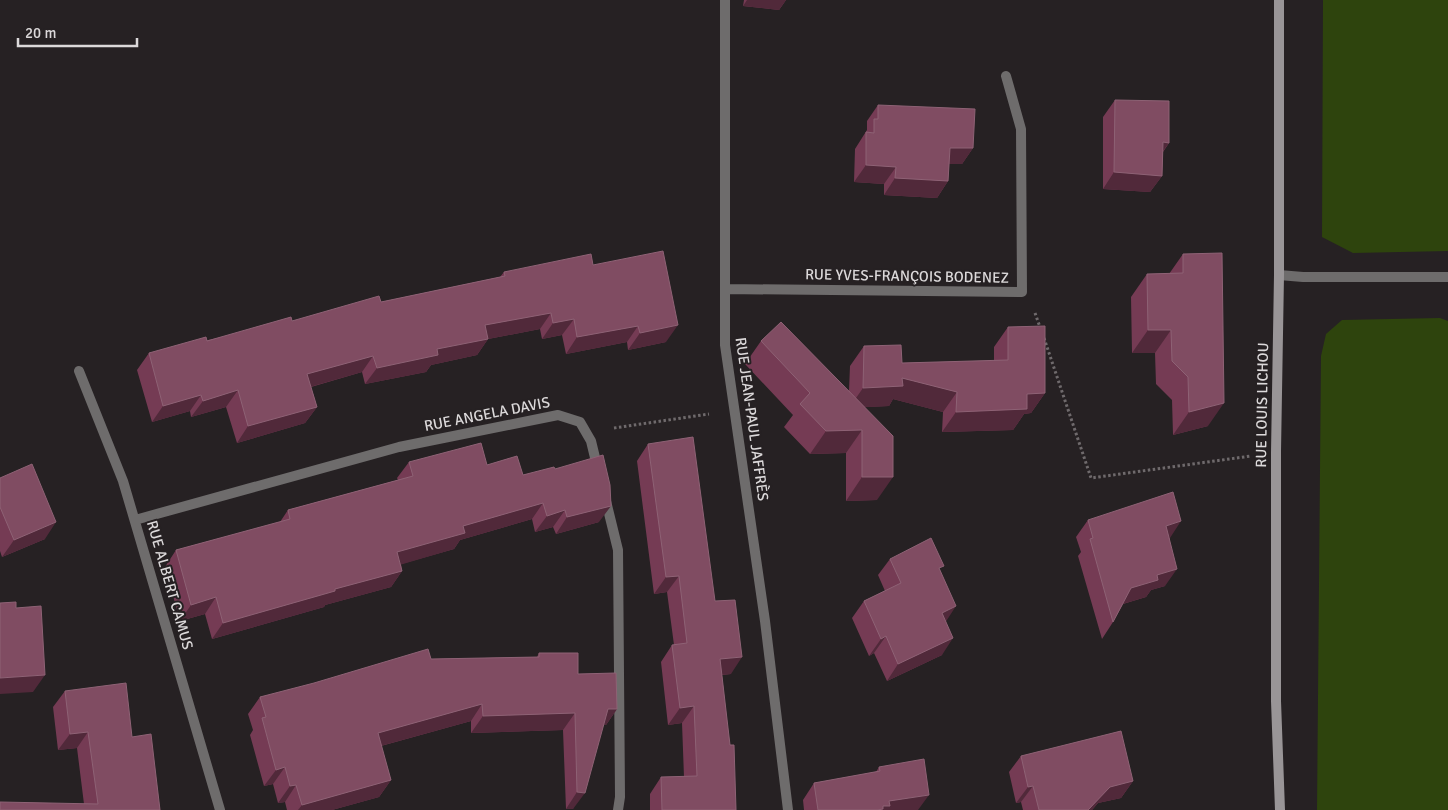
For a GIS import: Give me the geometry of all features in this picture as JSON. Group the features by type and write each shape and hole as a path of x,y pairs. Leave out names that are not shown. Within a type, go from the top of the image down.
{"main road":[{"name":"RUE LOUIS LICHOU","path":"1279,0 1280,275 1276,452 1276,700 1280,810"}],"street":[{"name":"RUE JEAN-PAUL JAFFRÈS","path":"725,0 725,345 765,621 788,810"},
{"name":"RUE YVES-FRANÇOIS BODENEZ","path":"725,289 1022,292 1021,129 1006,76"},
{"path":"1280,275 1303,277 1448,277"},
{"name":"RUE ALBERT CAMUS","path":"80,371 123,481 220,810"},
{"name":"RUE ANGELA DAVIS","path":"135,520 399,447 558,415 580,422 586,432"},
{"path":"586,432 591,442 618,550 620,787 618,810"}],"path":[{"path":"1022,292 1036,315 1091,478 1276,452"},
{"path":"586,432 735,410"}],"green space":[{"path":"1323,0 1448,0 1448,251 1353,253 1322,237"},
{"path":"1440,318 1448,321 1448,810 1317,810 1321,356 1326,334 1342,320"}],"building":[{"path":"1115,100 1169,101 1169,143 1163,142 1162,176 1114,172"},
{"path":"878,105 975,109 973,148 950,148 948,181 895,178 896,167 866,165 866,132 874,133 874,119 878,119"},
{"path":"663,251 678,325 640,333 638,326 577,337 574,319 553,323 551,313 485,325 488,339 437,349 438,355 377,368 373,356 307,374 317,407 248,426 238,390 203,401 201,395 163,406 149,353 206,337 207,341 291,317 292,321 379,296 381,302 505,276 504,272 591,254 593,265"},
{"path":"1222,253 1224,403 1189,412 1188,377 1172,361 1171,330 1148,330 1147,274 1183,273 1183,254"},
{"path":"781,322 893,436 893,477 862,477 862,430 826,431 800,404 810,393 761,341"},
{"path":"1045,326 1045,393 1027,394 1027,409 956,412 957,392 902,378 903,386 863,388 864,346 901,345 902,363 1008,360 1008,327"},
{"path":"693,437 715,601 735,600 742,657 720,659 730,745 734,745 736,810 662,810 661,777 697,776 694,706 680,708 672,645 687,643 679,576 666,577 648,444"},
{"path":"481,443 487,465 517,456 523,475 554,467 555,469 603,455 610,485 611,506 567,517 565,510 547,516 543,503 463,526 465,533 397,552 402,571 223,623 216,597 191,605 176,550 290,519 288,510 413,476 409,462"},
{"path":"32,464 56,522 14,540 0,507 0,478"},
{"path":"1173,492 1181,521 1166,526 1177,569 1157,575 1158,580 1131,588 1113,622 1090,539 1093,538 1088,520"},
{"path":"931,538 944,566 939,568 956,606 942,613 953,638 898,664 886,636 881,639 864,601 901,583 890,559"},
{"path":"16,602 16,608 41,606 45,675 0,678 0,603"},
{"path":"428,649 431,659 539,657 539,653 578,653 578,674 616,673 617,709 608,709 585,793 577,792 575,713 483,716 482,704 378,733 391,780 302,805 296,785 290,786 285,767 276,770 262,718 266,717 260,697"},
{"path":"126,683 132,737 151,734 160,810 0,810 0,802 98,804 88,732 70,734 65,691"},
{"path":"1121,731 1133,781 1110,787 1088,810 1039,810 1033,786 1028,787 1021,756"},
{"path":"924,759 929,795 889,801 890,806 883,806 883,809 877,810 818,810 814,783 880,771 879,767"}]}
